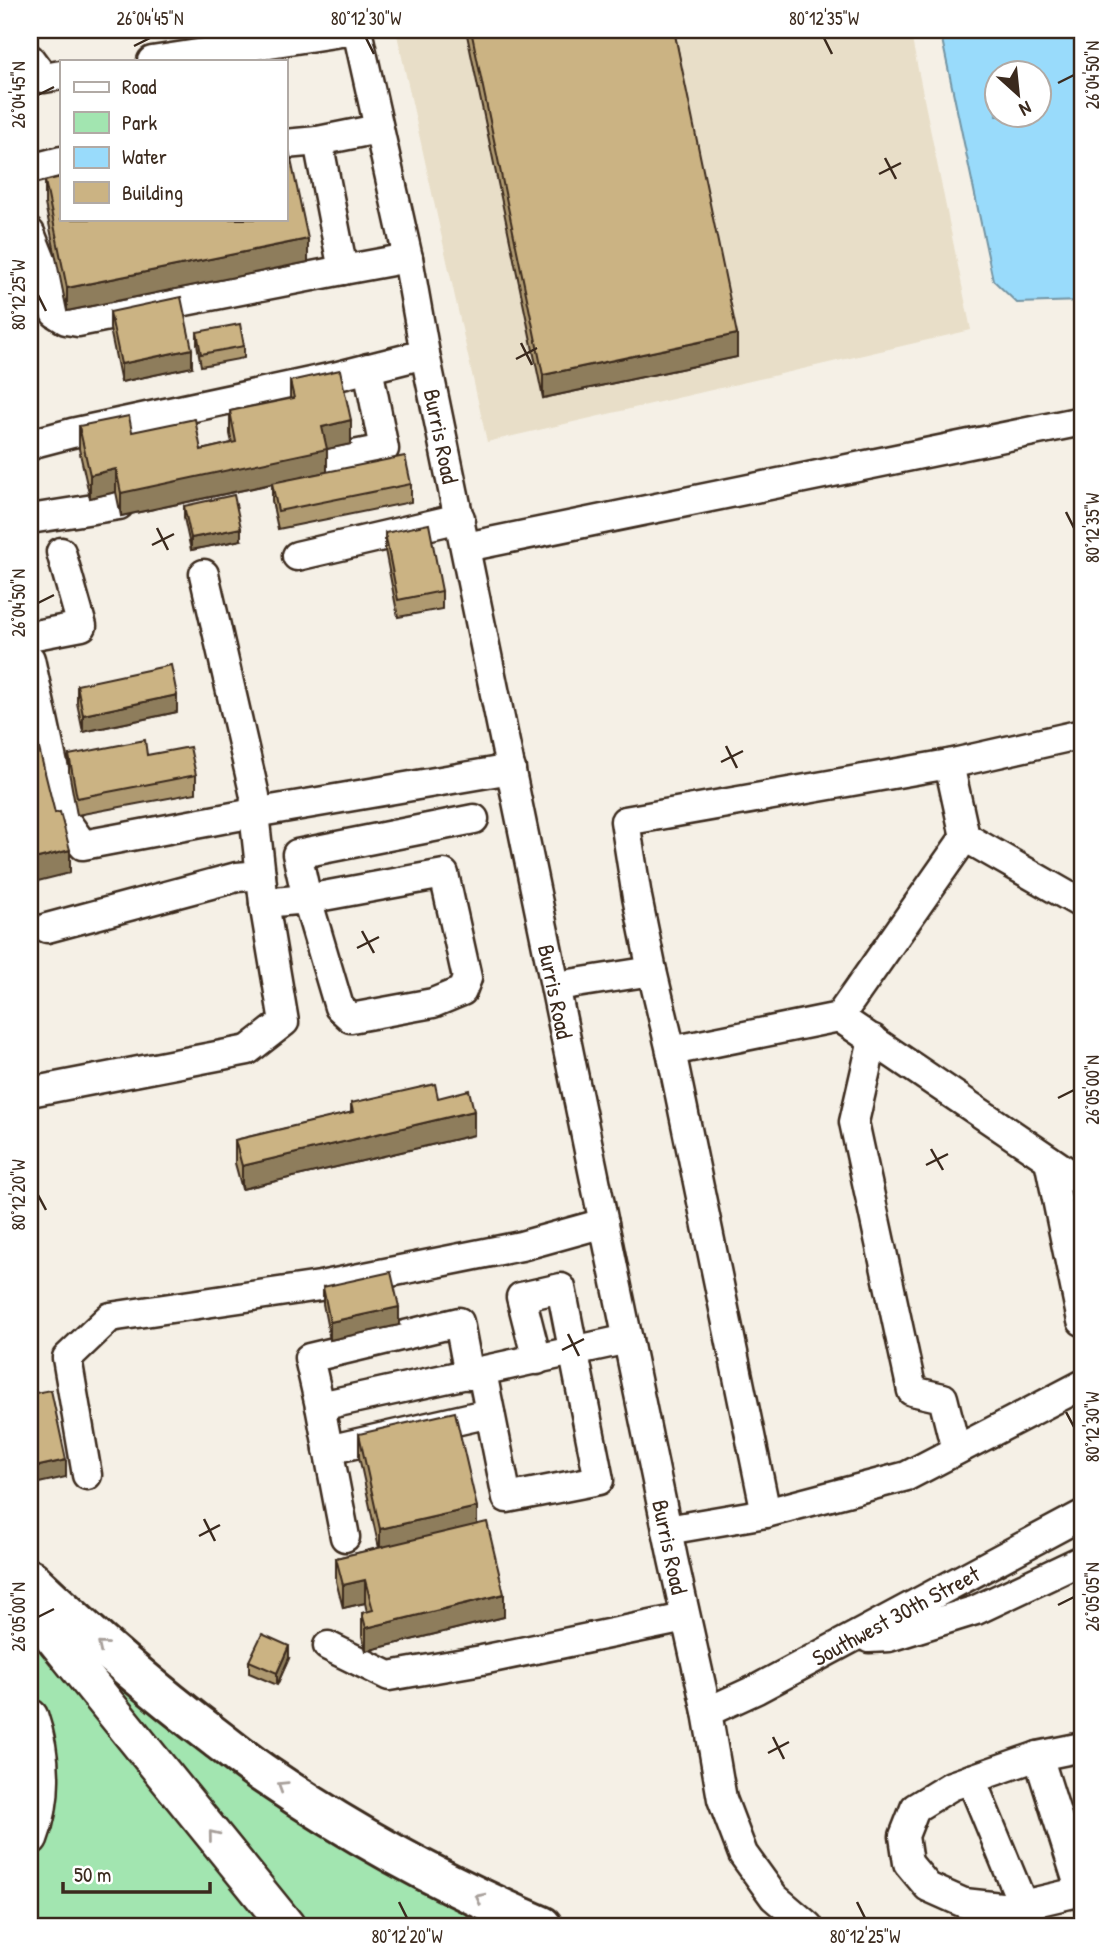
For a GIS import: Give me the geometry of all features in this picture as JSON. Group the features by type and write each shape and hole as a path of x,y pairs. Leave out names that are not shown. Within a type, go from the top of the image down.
{"highway":[{"path":"30,1579 92,1638 176,1708 266,1776 382,1848 542,1926"}],"main road":[{"path":"30,1609 287,1926"},
{"path":"30,1717 40,1756 40,1796 30,1837"}],"street":[{"path":"159,60 355,30"},
{"name":"Burris Road","path":"355,30 408,258 425,354 685,1618 707,1712 722,1799 743,1854 774,1897 808,1926"},
{"path":"30,59 44,78 60,75"},
{"path":"287,144 378,130"},
{"path":"318,141 343,270"},
{"path":"30,169 60,161"},
{"path":"30,233 44,268 50,302 55,313 66,320 78,322 408,258"},
{"path":"30,446 72,433 425,354"},
{"path":"324,461 384,449 368,368"},
{"path":"466,547 1082,421"},
{"path":"30,519 118,505"},
{"path":"297,556 460,518"},
{"path":"30,636 82,626 61,552"},
{"path":"30,1092 248,1050 284,1023 262,889 254,813 255,796 204,574"},
{"path":"30,659 65,820 83,845 511,769"},
{"path":"766,1513 671,1051 652,971 625,821 949,764 1082,734"},
{"path":"671,1051 839,1017 965,837 949,764"},
{"path":"47,928 237,877 262,889 307,899 444,874 467,978 462,991 433,1003 351,1018 339,1007 307,899 297,854 474,819"},
{"path":"965,837 1082,904"},
{"path":"556,986 652,971"},
{"path":"839,1017 1082,1182"},
{"path":"873,1039 854,1122 912,1391 943,1398 956,1450"},
{"path":"1049,1160 1082,1321"},
{"path":"87,1475 67,1358 110,1317 320,1286 521,1246 604,1223"},
{"path":"345,1537 309,1358 459,1322 490,1413 507,1498 599,1480 561,1289 521,1297 537,1360"},
{"path":"320,1406 628,1339"},
{"path":"667,1530 766,1513 907,1476 1082,1385"},
{"path":"328,1450 490,1413"},
{"name":"Southwest 30th Street","path":"707,1712 757,1689 1082,1515"},
{"path":"848,1640 889,1637 976,1610 1082,1560"},
{"path":"328,1646 389,1676 685,1618"},
{"path":"1038,1756 1082,1893 1010,1908 964,1903 928,1886 908,1863 904,1836 915,1808 951,1786 1038,1756 1082,1747"},
{"path":"971,1779 1023,1905"}],"shaded area":[{"path":"396,30 910,30 971,330 487,442"}],"green space":[{"path":"57,1624 516,1926 302,1926"},
{"path":"30,1633 269,1926 30,1926 30,1862 39,1840 35,1707 30,1698"}],"water":[{"path":"940,30 1082,30 1082,301 1017,303 993,280"}],"building":[{"path":"471,30 674,30 737,334 543,375"},
{"path":"287,141 308,239 67,288 45,181 60,177 60,220 287,220"},
{"path":"181,297 192,349 121,364 110,312"},
{"path":"240,324 244,346 201,354 197,332"},
{"path":"340,370 351,420 322,427 327,449 121,493 116,469 90,475 79,426 129,416 132,432 195,419 201,450 236,442 230,411 294,398 290,381"},
{"path":"405,456 411,484 278,511 272,483"},
{"path":"234,495 241,528 191,538 184,506"},
{"path":"429,524 442,591 398,600 385,533"},
{"path":"171,665 177,695 83,715 77,685"},
{"path":"30,712 55,813 60,812 70,850 30,860"},
{"path":"145,740 147,755 190,747 196,775 77,798 69,755"},
{"path":"435,1084 438,1098 469,1090 474,1111 242,1166 235,1140 353,1112 351,1103"},
{"path":"391,1272 399,1307 330,1322 323,1287"},
{"path":"51,1390 66,1460 30,1468 30,1394"},
{"path":"455,1412 477,1507 380,1529 359,1434"},
{"path":"487,1522 504,1594 366,1628 362,1613 373,1610 365,1580 343,1585 336,1558"},
{"path":"262,1634 289,1646 277,1673 249,1661"},
{"path":"1082,1754 1082,1772 1078,1755"}]}
